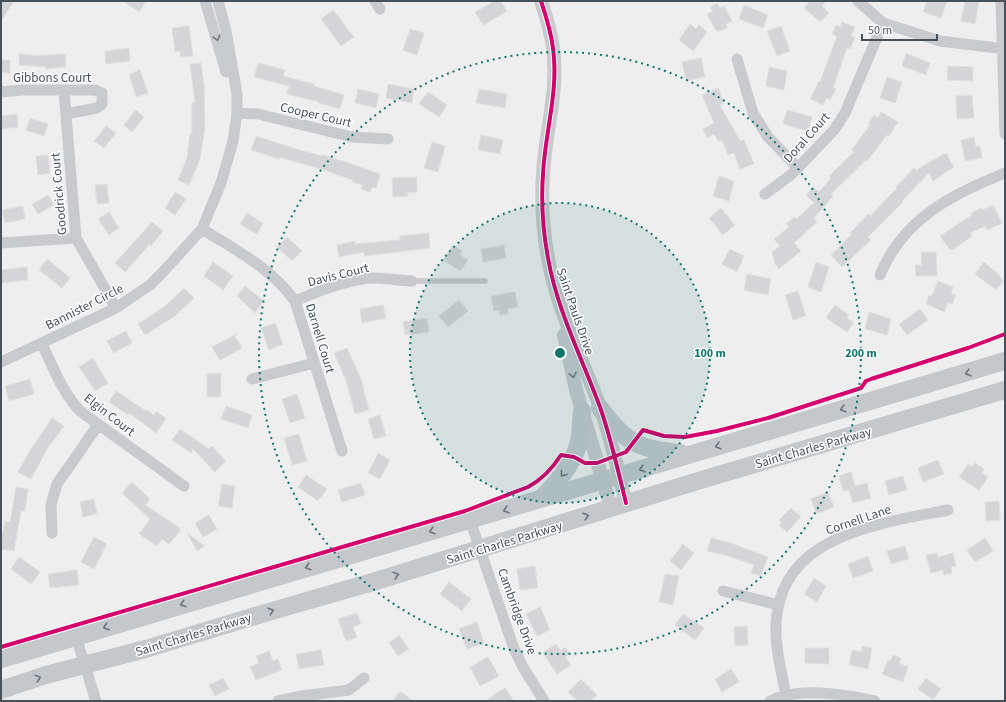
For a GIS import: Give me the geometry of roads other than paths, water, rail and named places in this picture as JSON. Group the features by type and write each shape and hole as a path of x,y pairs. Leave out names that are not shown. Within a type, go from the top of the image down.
{"main road":[{"path":"1,659 1005,361"},
{"name":"Saint Charles Parkway","path":"1,690 46,675 85,666 376,581 618,505 1005,390"},
{"path":"600,408 615,427 638,445 662,452 692,454"},
{"path":"541,499 564,473 574,457 579,442 582,411"}],"street":[{"name":"Bannister Circle","path":"205,1 223,59 237,113"},
{"name":"Bannister Circle","path":"1,362 116,308 150,285 202,229 222,183 233,140 237,113 237,94 226,31 218,1"},
{"name":"Saint Pauls Drive","path":"541,1 553,48 554,96 543,173 543,220 548,258 572,337 600,408 611,478 618,505"},
{"path":"858,1 883,23 940,41 1004,49"},
{"path":"1001,1 1004,49 1005,134"},
{"name":"Doral Court","path":"765,194 792,174 834,130 845,114 883,23"},
{"path":"738,59 753,113 768,137 798,168"},
{"name":"Gibbons Court","path":"1,92 23,90 95,90 102,94 102,104 97,108 66,114"},
{"name":"Goodrick Court","path":"64,91 76,238 116,308"},
{"name":"Cooper Court","path":"237,113 258,114 352,137 388,139"},
{"path":"880,275 886,260 899,240 920,219 969,188 1005,172"},
{"name":"Darnell Court","path":"202,229 265,270 285,287 295,301 342,451"},
{"path":"1,243 76,238"},
{"name":"Davis Court","path":"295,301 313,293 362,279 374,278 412,281"},
{"name":"Saint Pauls Drive","path":"558,295 570,363 582,411 611,478"},
{"name":"Elgin Court","path":"42,344 70,398 80,411 184,486"},
{"path":"252,379 314,363"},
{"path":"52,532 51,505 57,484 98,425"},
{"name":"Cornell Lane","path":"786,695 776,638 776,620 782,590 789,578 805,559 819,548 841,538 890,521 948,510"},
{"name":"Cambridge Drive","path":"470,520 514,649 544,701"},
{"path":"723,591 779,605"},
{"path":"76,637 96,701"},
{"path":"278,701 288,698 349,690 364,678"},
{"path":"770,701 786,695 826,694 868,700"}],"lane":[{"path":"412,281 485,281"}]}
